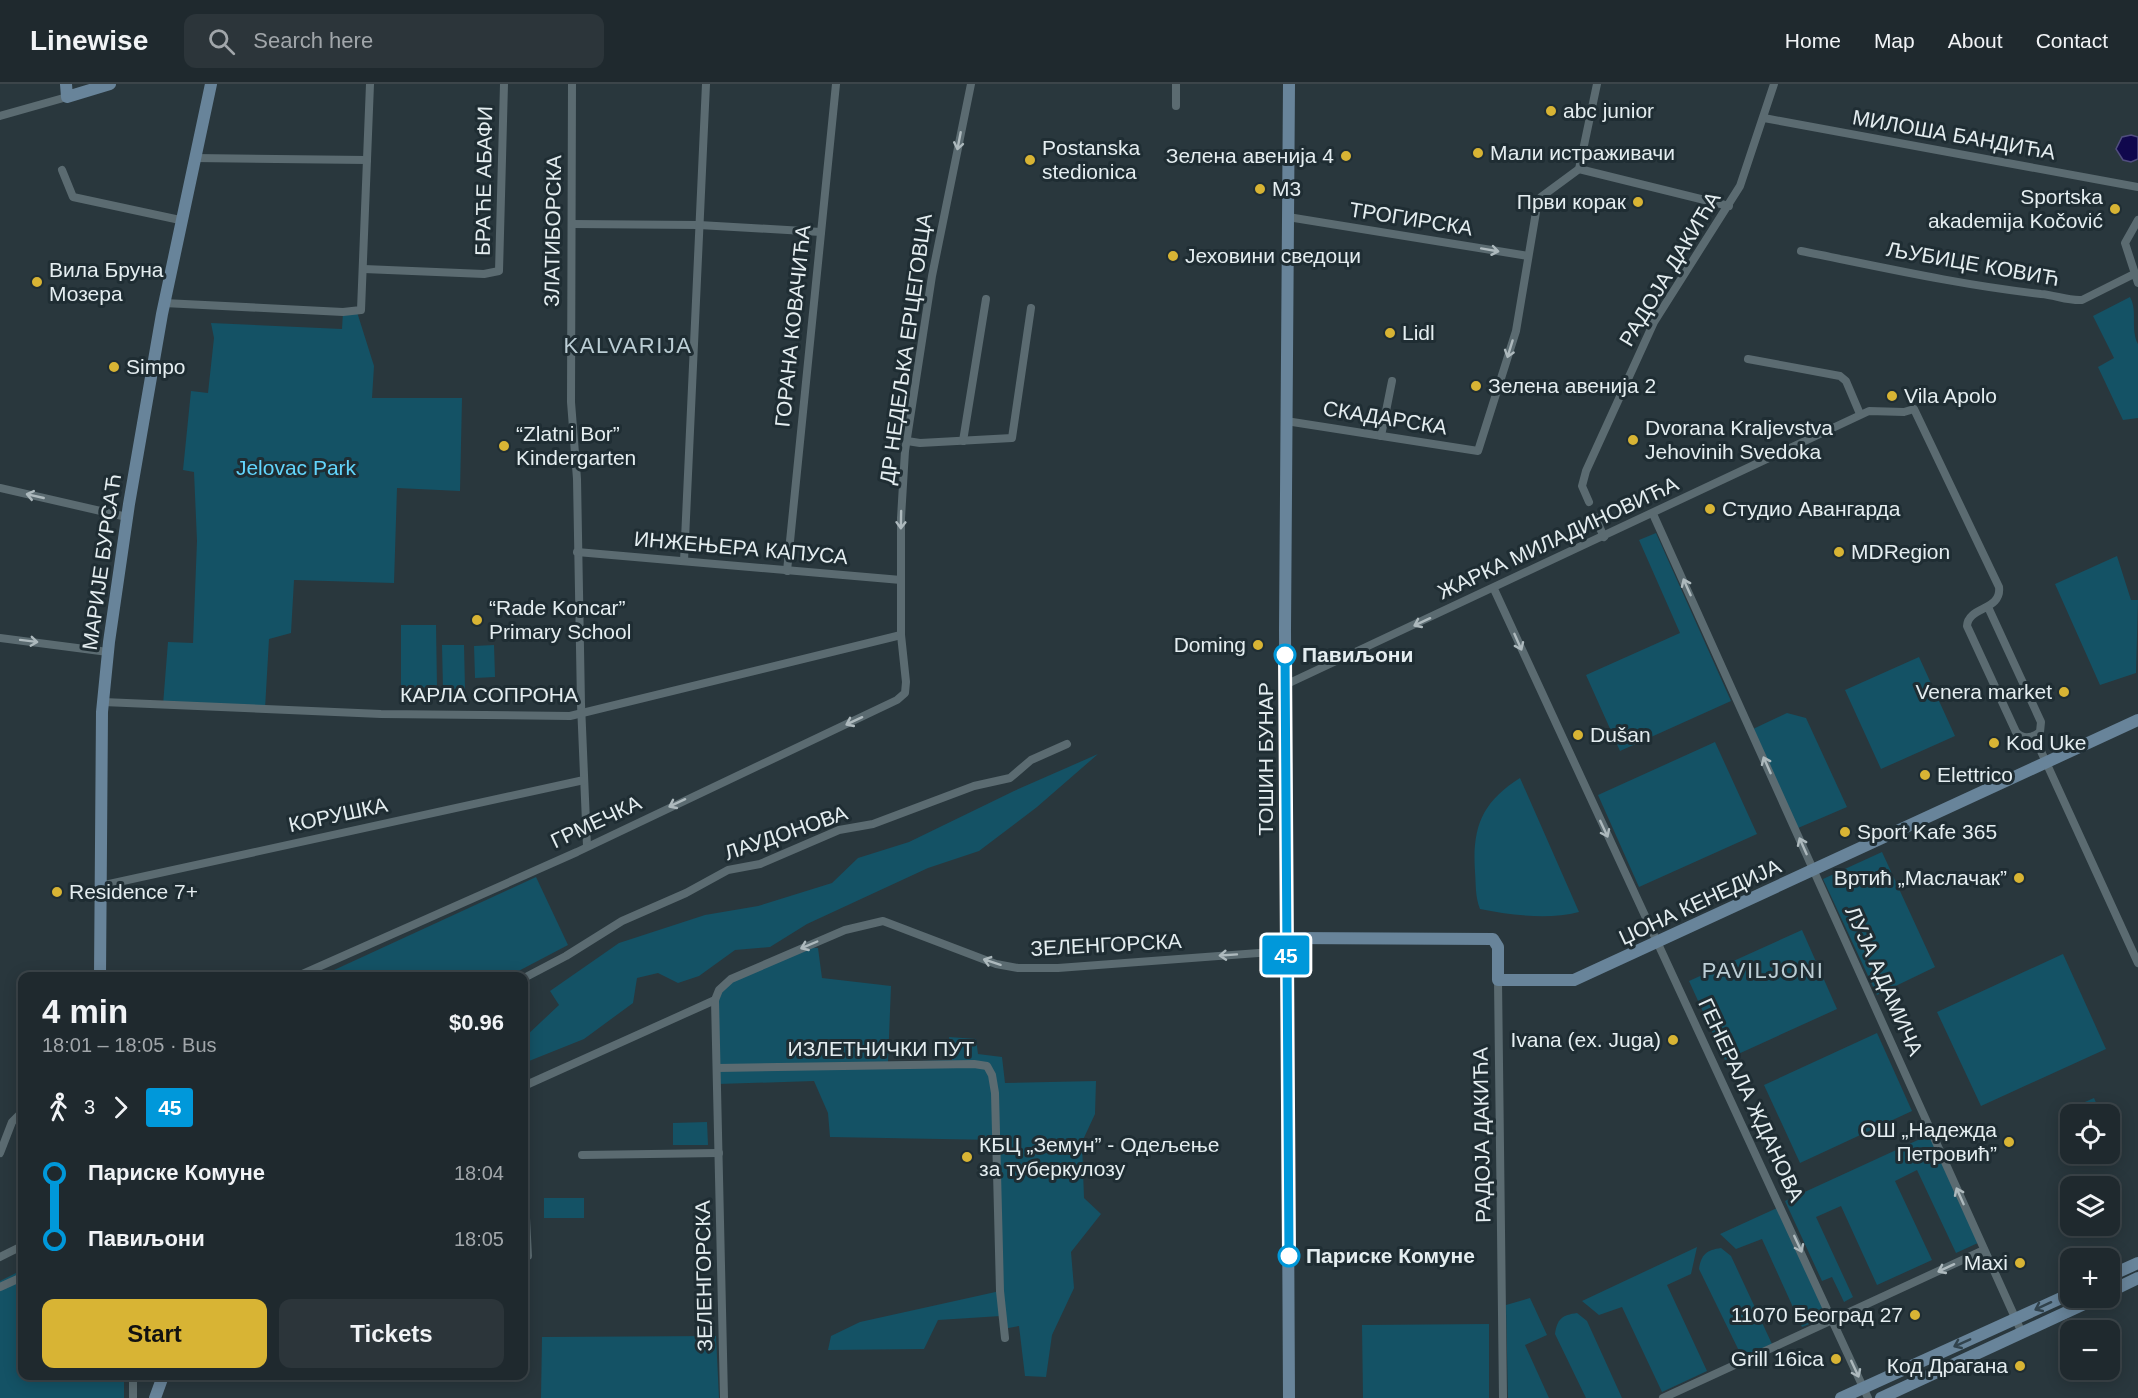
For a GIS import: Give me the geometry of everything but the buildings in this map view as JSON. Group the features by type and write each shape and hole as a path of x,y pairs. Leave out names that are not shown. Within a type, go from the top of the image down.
{"street":[{"path":"0,116 67,90 110,84"},
{"name":"МАРИЈЕ БУРСАЋ","path":"100,972 103,702 108,652 127,517 164,303 180,220 212,84"},
{"path":"164,303 357,312 363,307 370,84"},
{"name":"БРАЋЕ АБАФИ","path":"364,269 493,274 501,266 504,84"},
{"name":"ЗЛАТИБОРСКА","path":"572,84 571,402 578,479 581,715 587,846"},
{"path":"684,561 706,84"},
{"name":"ГОРАНА КОВАЧИЋА","path":"787,571 836,84"},
{"name":"ДР НЕДЕЉКА ЕРЦЕГОВЦА","path":"905,693 901,635 901,518 907,441 932,276 970,84"},
{"path":"1176,84 1176,106"},
{"name":"ТОШИН БУНАР","path":"1289,84 1285,685 1289,1398"},
{"path":"1528,256 1538,201 1579,169 1597,84"},
{"name":"РАДОЈА ДАКИЋА","path":"1589,502 1582,486 1586,471 1654,322 1729,206 1751,159 1774,84"},
{"name":"МИЛОША БАНДИЋА","path":"1764,118 2138,187"},
{"path":"194,158 367,160"},
{"path":"1579,169 1729,206"},
{"path":"62,170 74,197 180,220"},
{"name":"ТРОГИРСКА","path":"1288,217 1528,256"},
{"path":"2138,220 2125,243 2133,274 2138,283"},
{"path":"572,224 699,225 821,232"},
{"name":"ЉУБИЦЕ КОВИЋ","path":"1802,252 1999,290 2043,294 2075,301 2082,300 2133,274"},
{"name":"СКАДАРСКА","path":"1286,421 1478,451 1516,331 1528,256"},
{"path":"963,441 986,299"},
{"path":"907,441 1012,438 1031,308"},
{"path":"1748,359 1840,376 1846,381 1860,414"},
{"path":"1381,436 1392,381"},
{"name":"ЖАРКА МИЛАДИНОВИЋА","path":"1285,685 1494,589 1869,411 1904,412 1914,409 1999,587 1999,595 1988,607"},
{"path":"0,488 127,517"},
{"name":"ЛУЈА АДАМИЧА","path":"1653,514 2022,1333"},
{"path":"1595,517 1604,537"},
{"name":"ИНЖЕЊЕРА КАПУСА","path":"578,552 901,580"},
{"name":"ГЕНЕРАЛА ЖДАНОВА","path":"1494,589 1866,1393"},
{"path":"1988,607 2041,722 2040,732 2034,736 2025,737 2016,732 1967,626 1970,617 1988,607"},
{"name":"КАРЛА СОПРОНА","path":"103,702 369,713 581,715 901,635"},
{"path":"0,638 108,652"},
{"name":"ГРМЕЧКА","path":"307,972 587,846 897,700 905,693"},
{"name":"ЏОНА КЕНЕДИЈА","path":"1498,980 1574,980 1659,943 2138,720"},
{"path":"2034,736 2138,963"},
{"name":"ЛАУДОНОВА","path":"528,976 566,956 621,921 686,893 728,870 760,864 839,830 873,824 974,786 1010,778 1031,760 1067,744"},
{"name":"КОРУШКА","path":"100,886 584,780"},
{"name":"ЗЕЛЕНГОРСКА","path":"724,1398 718,1068 714,1000 719,990 731,979 844,930 883,921 996,964 1018,968 1058,969 1286,944"},
{"path":"1286,944 1493,939 1498,947 1498,980"},
{"name":"РАДОЈА ДАКИЋА","path":"1498,980 1503,1398"},
{"path":"528,1084 714,1000"},
{"name":"ИЗЛЕТНИЧКИ ПУТ","path":"718,1068 974,1064 987,1066 992,1075 995,1093 1000,1291 1005,1338"},
{"path":"0,1153 12,1122 18,1116"},
{"path":"582,1155 718,1153"},
{"path":"0,1257 18,1248"},
{"path":"1663,1398 1984,1250"},
{"path":"2120,1271 2138,1263"},
{"path":"2120,1287 2138,1278"},
{"path":"0,1287 18,1279"},
{"path":"1841,1398 1866,1393 2060,1299"},
{"path":"1881,1398 2076,1308"},
{"path":"133,1380 133,1398"},
{"path":"155,1398 162,1380"}],"green space":[{"path":"2130,297 2134,308 2134,332 2138,344 2138,418 2123,420 2098,367 2114,358 2093,316"},
{"name":"Jelovac Park","path":"343,312 357,312 374,366 372,398 462,398 460,491 397,488 394,583 294,580 291,633 269,639 265,709 163,705 168,642 193,643 197,541 194,472 183,470 191,391 208,393 214,338 211,323 342,329"},
{"path":"1656,533 1731,701 1620,751 1586,675 1680,633 1639,540"},
{"path":"2117,556 2131,600 2138,600 2136,673 2100,685 2055,584"},
{"path":"401,625 436,625 437,687 401,688"},
{"path":"442,645 464,645 465,689 443,689"},
{"path":"494,645 495,677 475,678 474,646"},
{"path":"1919,657 1955,736 1881,769 1845,690"},
{"path":"1787,713 1806,718 1847,807 1798,828 1753,729"},
{"path":"1715,742 1757,834 1639,887 1598,795"},
{"path":"1098,754 1037,807 979,851 928,868 807,924 770,947 735,950 699,976 678,983 658,973 637,978 633,1003 584,1039 528,1061 528,1034 559,1005 550,991 619,943 705,915 758,906 832,883 858,858 909,842 1014,791"},
{"path":"1520,778 1579,912 1542,916 1516,915 1480,909 1476,895 1475,856 1478,829 1488,806"},
{"path":"1882,852 1935,967 1877,995 1823,879"},
{"path":"536,877 568,945 517,972 330,972"},
{"path":"1802,930 1837,1009 1725,1060 1689,981"},
{"path":"803,947 818,948 822,978 891,986 888,1062 952,1060 949,1037 976,1039 978,1054 1002,1057 1005,1083 1096,1081 1095,1114 1082,1142 1084,1198 1101,1214 1071,1252 1074,1288 1052,1335 1046,1377 1025,1376 1019,1326 1003,1329 1001,1316 938,1320 924,1349 828,1350 831,1336 860,1322 1000,1291 996,1140 830,1137 828,1113 814,1081 718,1084 719,990 731,979"},
{"path":"2063,954 2106,1049 1981,1106 1937,1012"},
{"path":"1877,1033 1912,1111 1800,1163 1764,1085"},
{"path":"2094,1098 2097,1104 2080,1104"},
{"path":"707,1122 708,1145 673,1145 673,1123"},
{"path":"1931,1134 1980,1242 1956,1253 1917,1170 1895,1181 1932,1260 1877,1285 1841,1206 1816,1217 1853,1297 1844,1302 1832,1277 1822,1281 1785,1201"},
{"path":"544,1198 584,1198 584,1218 544,1218"},
{"path":"1777,1208 1827,1317 1802,1327 1762,1239 1736,1249 1720,1234"},
{"path":"1697,1247 1691,1274 1667,1285 1707,1371 1662,1392 1622,1307 1599,1315 1582,1301"},
{"path":"1721,1248 1731,1256 1772,1344 1742,1357 1699,1269 1701,1260 1706,1254"},
{"path":"18,1272 18,1380 124,1380 124,1398 0,1398 0,1281"},
{"path":"1530,1298 1547,1335 1525,1345 1549,1398 1508,1398 1506,1305"},
{"path":"1577,1313 1587,1321 1622,1398 1586,1398 1555,1334 1561,1319"},
{"path":"1489,1324 1489,1398 1363,1398 1362,1325"},
{"path":"716,1336 719,1398 541,1398 542,1337"}],"shaded area":[{"path":"2131,135 2138,137 2138,159 2131,162 2123,160 2116,149 2122,137"}],"bus line":[{"name":"45","path":"1285,655 1289,1256"}],"place":[{"name":"abc junior","path":"1551,111"},
{"name":"Мали истраживачи","path":"1478,153"},
{"name":"Зелена авенија 4","path":"1346,156"},
{"name":"Postanska stedionica","path":"1030,160"},
{"name":"М3","path":"1260,189"},
{"name":"Први корак","path":"1638,202"},
{"name":"Sportska akademija Kočović","path":"2115,209"},
{"name":"Јеховини сведоци","path":"1173,256"},
{"name":"Вила Бруна Мозера","path":"37,282"},
{"name":"Lidl","path":"1390,333"},
{"name":"Simpo","path":"114,367"},
{"name":"Зелена авенија 2","path":"1476,386"},
{"name":"Vila Apolo","path":"1892,396"},
{"name":"Dvorana Kraljevstva Jehovinih Svedoka","path":"1633,440"},
{"name":"“Zlatni Bor” Kindergarten","path":"504,446"},
{"name":"Студио Авангарда","path":"1710,509"},
{"name":"MDRegion","path":"1839,552"},
{"name":"“Rade Koncar” Primary School","path":"477,620"},
{"name":"Doming","path":"1258,645"},
{"name":"Павиљони","path":"1285,655"},
{"name":"Venera market","path":"2064,692"},
{"name":"Dušan","path":"1578,735"},
{"name":"Kod Uke","path":"1994,743"},
{"name":"Elettrico","path":"1925,775"},
{"name":"Sport Kafe 365","path":"1845,832"},
{"name":"Вртић „Маслачак”","path":"2019,878"},
{"name":"Residence 7+","path":"57,892"},
{"name":"Ivana (ex. Juga)","path":"1673,1040"},
{"name":"ОШ „Надежда Петровић”","path":"2009,1142"},
{"name":"КБЦ „Земун” - Одељење за туберкулозу","path":"967,1157"},
{"name":"Париске Комуне","path":"1289,1256"},
{"name":"Maxi","path":"2020,1263"},
{"name":"11070 Београд 27","path":"1915,1315"},
{"name":"Grill 16ica","path":"1836,1359"},
{"name":"Код Драгана","path":"2020,1366"}],"district":[{"name":"KALVARIJA","path":"628,345"},
{"name":"PAVILJONI","path":"1763,970"}]}
